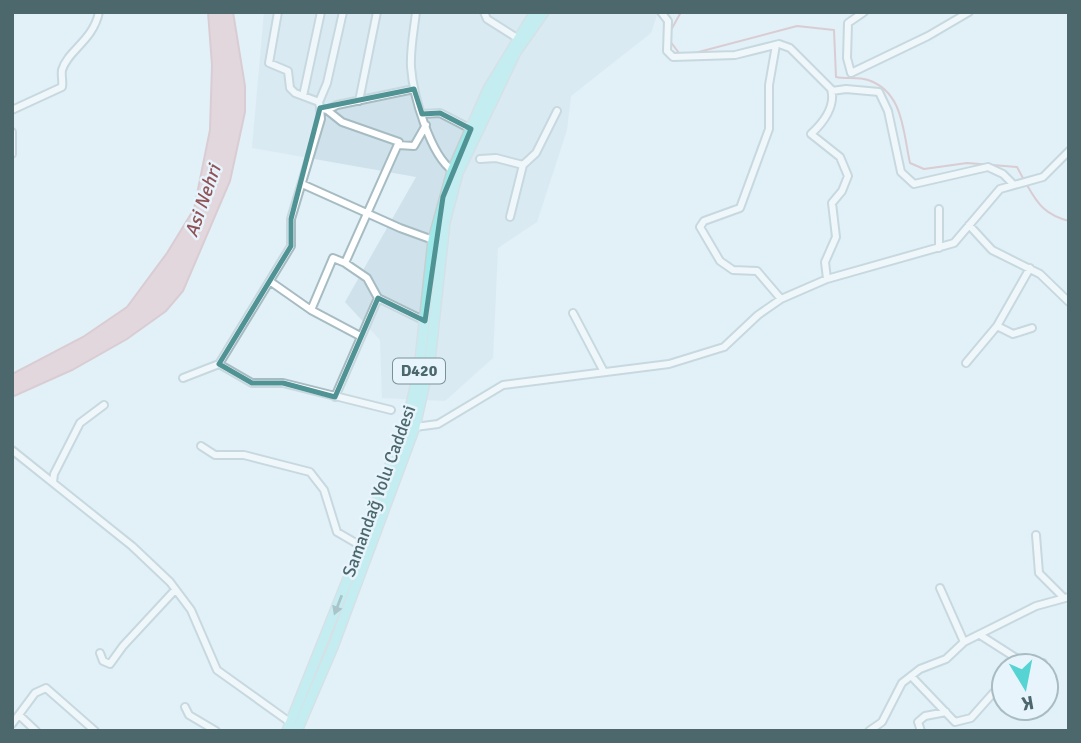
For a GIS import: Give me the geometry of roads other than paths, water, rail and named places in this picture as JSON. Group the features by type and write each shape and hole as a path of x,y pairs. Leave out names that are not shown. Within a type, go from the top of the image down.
{"highway":[{"name":"Samandağ Yolu Caddesi","path":"291,728 409,413 425,321 433,240 455,172 488,89 535,12"},
{"name":"Samandağ Yolu Caddesi","path":"291,728 333,647 415,427 429,360 445,222 455,172 516,52 544,12"}],"street":[{"path":"12,110 62,87 63,67 87,41 97,25 99,12"},
{"path":"278,12 270,63 288,71 290,88 342,122 399,142 345,263"},
{"path":"303,96 321,12"},
{"path":"183,378 219,364 291,246 291,219 321,119 343,12"},
{"path":"359,101 377,12"},
{"path":"416,12 411,65 414,89 426,125 444,164 455,172"},
{"path":"484,12 487,19 517,38"},
{"path":"661,12 668,21 665,39 667,51 673,57 735,55 776,45 790,48 832,91 834,98 822,123 811,134 840,157 848,176 842,191 832,203 836,237 825,262 827,279"},
{"path":"864,12 848,23 847,58 851,73 928,36 969,12"},
{"path":"776,45 769,85 769,129 740,208 704,222 700,227 720,261 733,270 757,271 781,299"},
{"path":"322,107 414,89"},
{"path":"832,91 846,89 879,92 888,111 901,172 914,184 988,167 1017,183"},
{"path":"510,217 523,165 536,153 557,111"},
{"path":"422,114 440,113 471,129"},
{"path":"398,145 414,146 426,125"},
{"path":"12,132 12,153"},
{"path":"415,427 438,424 503,385 669,364 724,347 758,315 781,299 827,279 939,248 962,237 1000,189 1032,181 1056,167 1069,151"},
{"path":"481,159 496,158 523,165"},
{"path":"302,184 433,240"},
{"path":"939,209 939,248"},
{"path":"969,225 992,250 1030,268 1069,302"},
{"path":"311,310 333,258 368,278 378,298 425,321"},
{"path":"966,363 997,326 1030,268"},
{"path":"271,282 311,310 360,336"},
{"path":"335,397 378,298"},
{"path":"573,313 604,372"},
{"path":"997,326 1013,334 1032,328"},
{"path":"219,364 252,383 283,383 391,410"},
{"path":"53,482 54,474 80,422 104,405"},
{"path":"201,446 215,456 244,455 310,472 324,490 337,532 360,546"},
{"path":"12,450 132,546 191,610 206,652 216,670 291,728"},
{"path":"1036,535 1039,573 1066,597"},
{"path":"940,588 964,642"},
{"path":"100,653 103,661 110,664 118,657 123,646 175,590"},
{"path":"869,731 882,722 902,683 920,669 946,659 964,642 1036,606 1066,597"},
{"path":"980,635 1007,652"},
{"path":"911,676 955,722 971,718 990,697"},
{"path":"12,724 35,693 46,688 95,731"},
{"path":"184,707 189,715 216,731"},
{"path":"921,731 918,722 925,716 946,712"},
{"path":"19,715 36,731"}],"water":[{"name":"Asi Nehri","path":"208,12 233,12 245,86 245,112 230,181 183,291 166,311 127,339 72,370 12,397 12,374 83,337 127,307 167,253 194,209 210,130 212,65"}],"waterway":[{"path":"671,30 681,12"},
{"path":"691,54 797,26 834,30 836,77 868,80 889,94 900,115 910,163 924,169 967,163 1017,167 1024,180"},
{"path":"670,41 679,53"},
{"path":"1027,185 1044,208 1054,216 1069,221"}]}
